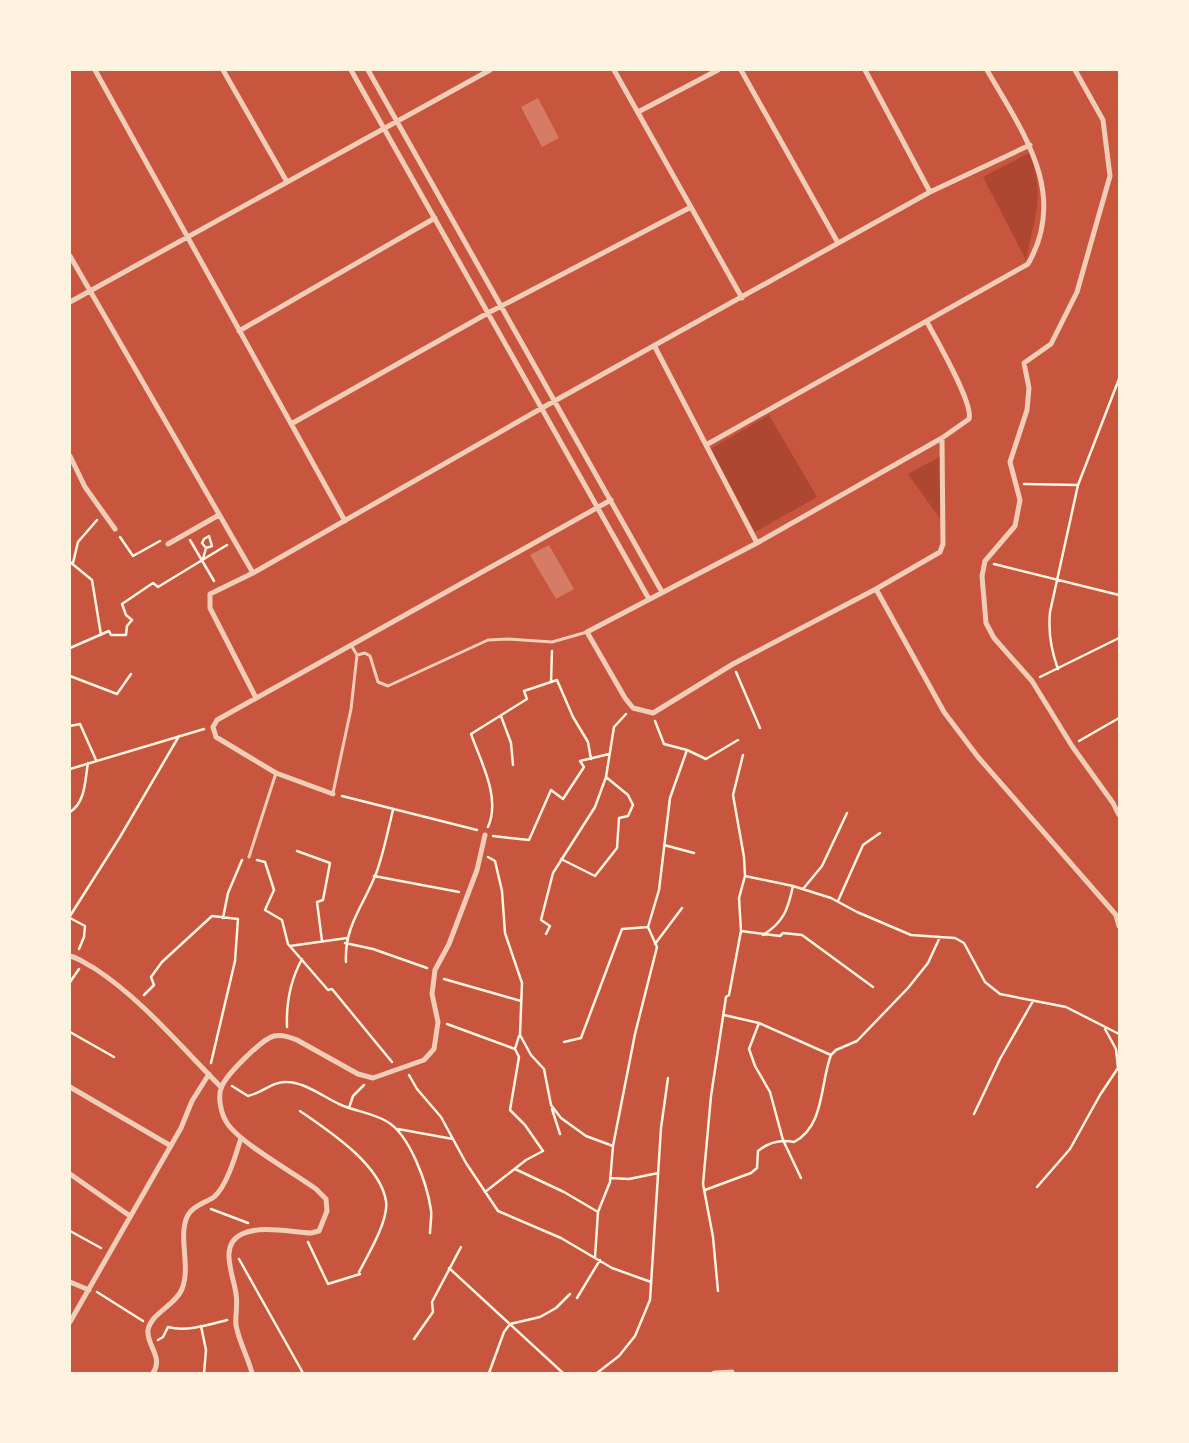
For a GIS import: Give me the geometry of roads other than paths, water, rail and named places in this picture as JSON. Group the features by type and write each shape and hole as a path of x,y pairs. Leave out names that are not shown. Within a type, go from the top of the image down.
{"street":[{"path":"95,70 345,521"},
{"path":"223,70 287,182"},
{"path":"351,70 649,599"},
{"path":"368,70 556,400 662,592"},
{"path":"70,302 383,127 490,70"},
{"path":"614,70 742,298"},
{"path":"638,112 718,70"},
{"path":"741,70 838,243"},
{"path":"865,70 930,192"},
{"path":"706,445 1028,264 1038,246 1044,200 1042,180 1030,145 987,70"},
{"path":"1075,70 1103,120 1110,176 1077,292 1051,344 1024,363 1029,388 1027,410 1010,462 1010,471 1017,484 1020,500 1015,526 986,561 982,576 986,623 994,638 1032,681 1072,746 1113,803 1119,815"},
{"path":"256,698 208,600 210,594 253,573 556,400 930,192 1030,145"},
{"path":"291,424 488,313 691,207"},
{"path":"239,331 435,218"},
{"path":"70,256 253,573"},
{"path":"927,322 970,410 969,419 942,438 757,543 587,632 632,708 652,713 733,664 876,589 940,552 943,544 942,438"},
{"path":"654,347 757,543"},
{"path":"70,456 85,487 115,529"},
{"path":"333,794 276,773 216,737 213,727 217,720 611,500"},
{"path":"168,544 219,515"},
{"path":"876,589 944,712 978,757 1116,915 1119,926"},
{"path":"252,1373 235,1318 236,1294 229,1264 229,1251 233,1240 241,1234 254,1231 304,1233 319,1231 327,1211 326,1199 316,1189 241,1138 226,1122 220,1105 221,1087 264,1042 274,1036 287,1036 358,1074 373,1078 424,1060 434,1049 438,1022 432,994 434,970 449,944 468,894 477,870 485,835"},
{"path":"73,956 107,977 170,1032 221,1087"},
{"path":"70,1322 172,1146 192,1101 208,1074"},
{"path":"70,1087 172,1146"},
{"path":"154,1373 158,1364 148,1330 178,1297 182,1289 186,1273 184,1231 187,1217 199,1204 215,1196 222,1187 241,1138"},
{"path":"70,1174 130,1216"},
{"path":"70,1282 89,1290"},
{"path":"714,1373 732,1372"}],"lane":[{"path":"357,655 365,653 370,656 378,682 388,686 488,640 508,639 552,642 587,632"},
{"path":"333,794 351,709 357,655 351,645"},
{"path":"250,857 276,773"}]}
